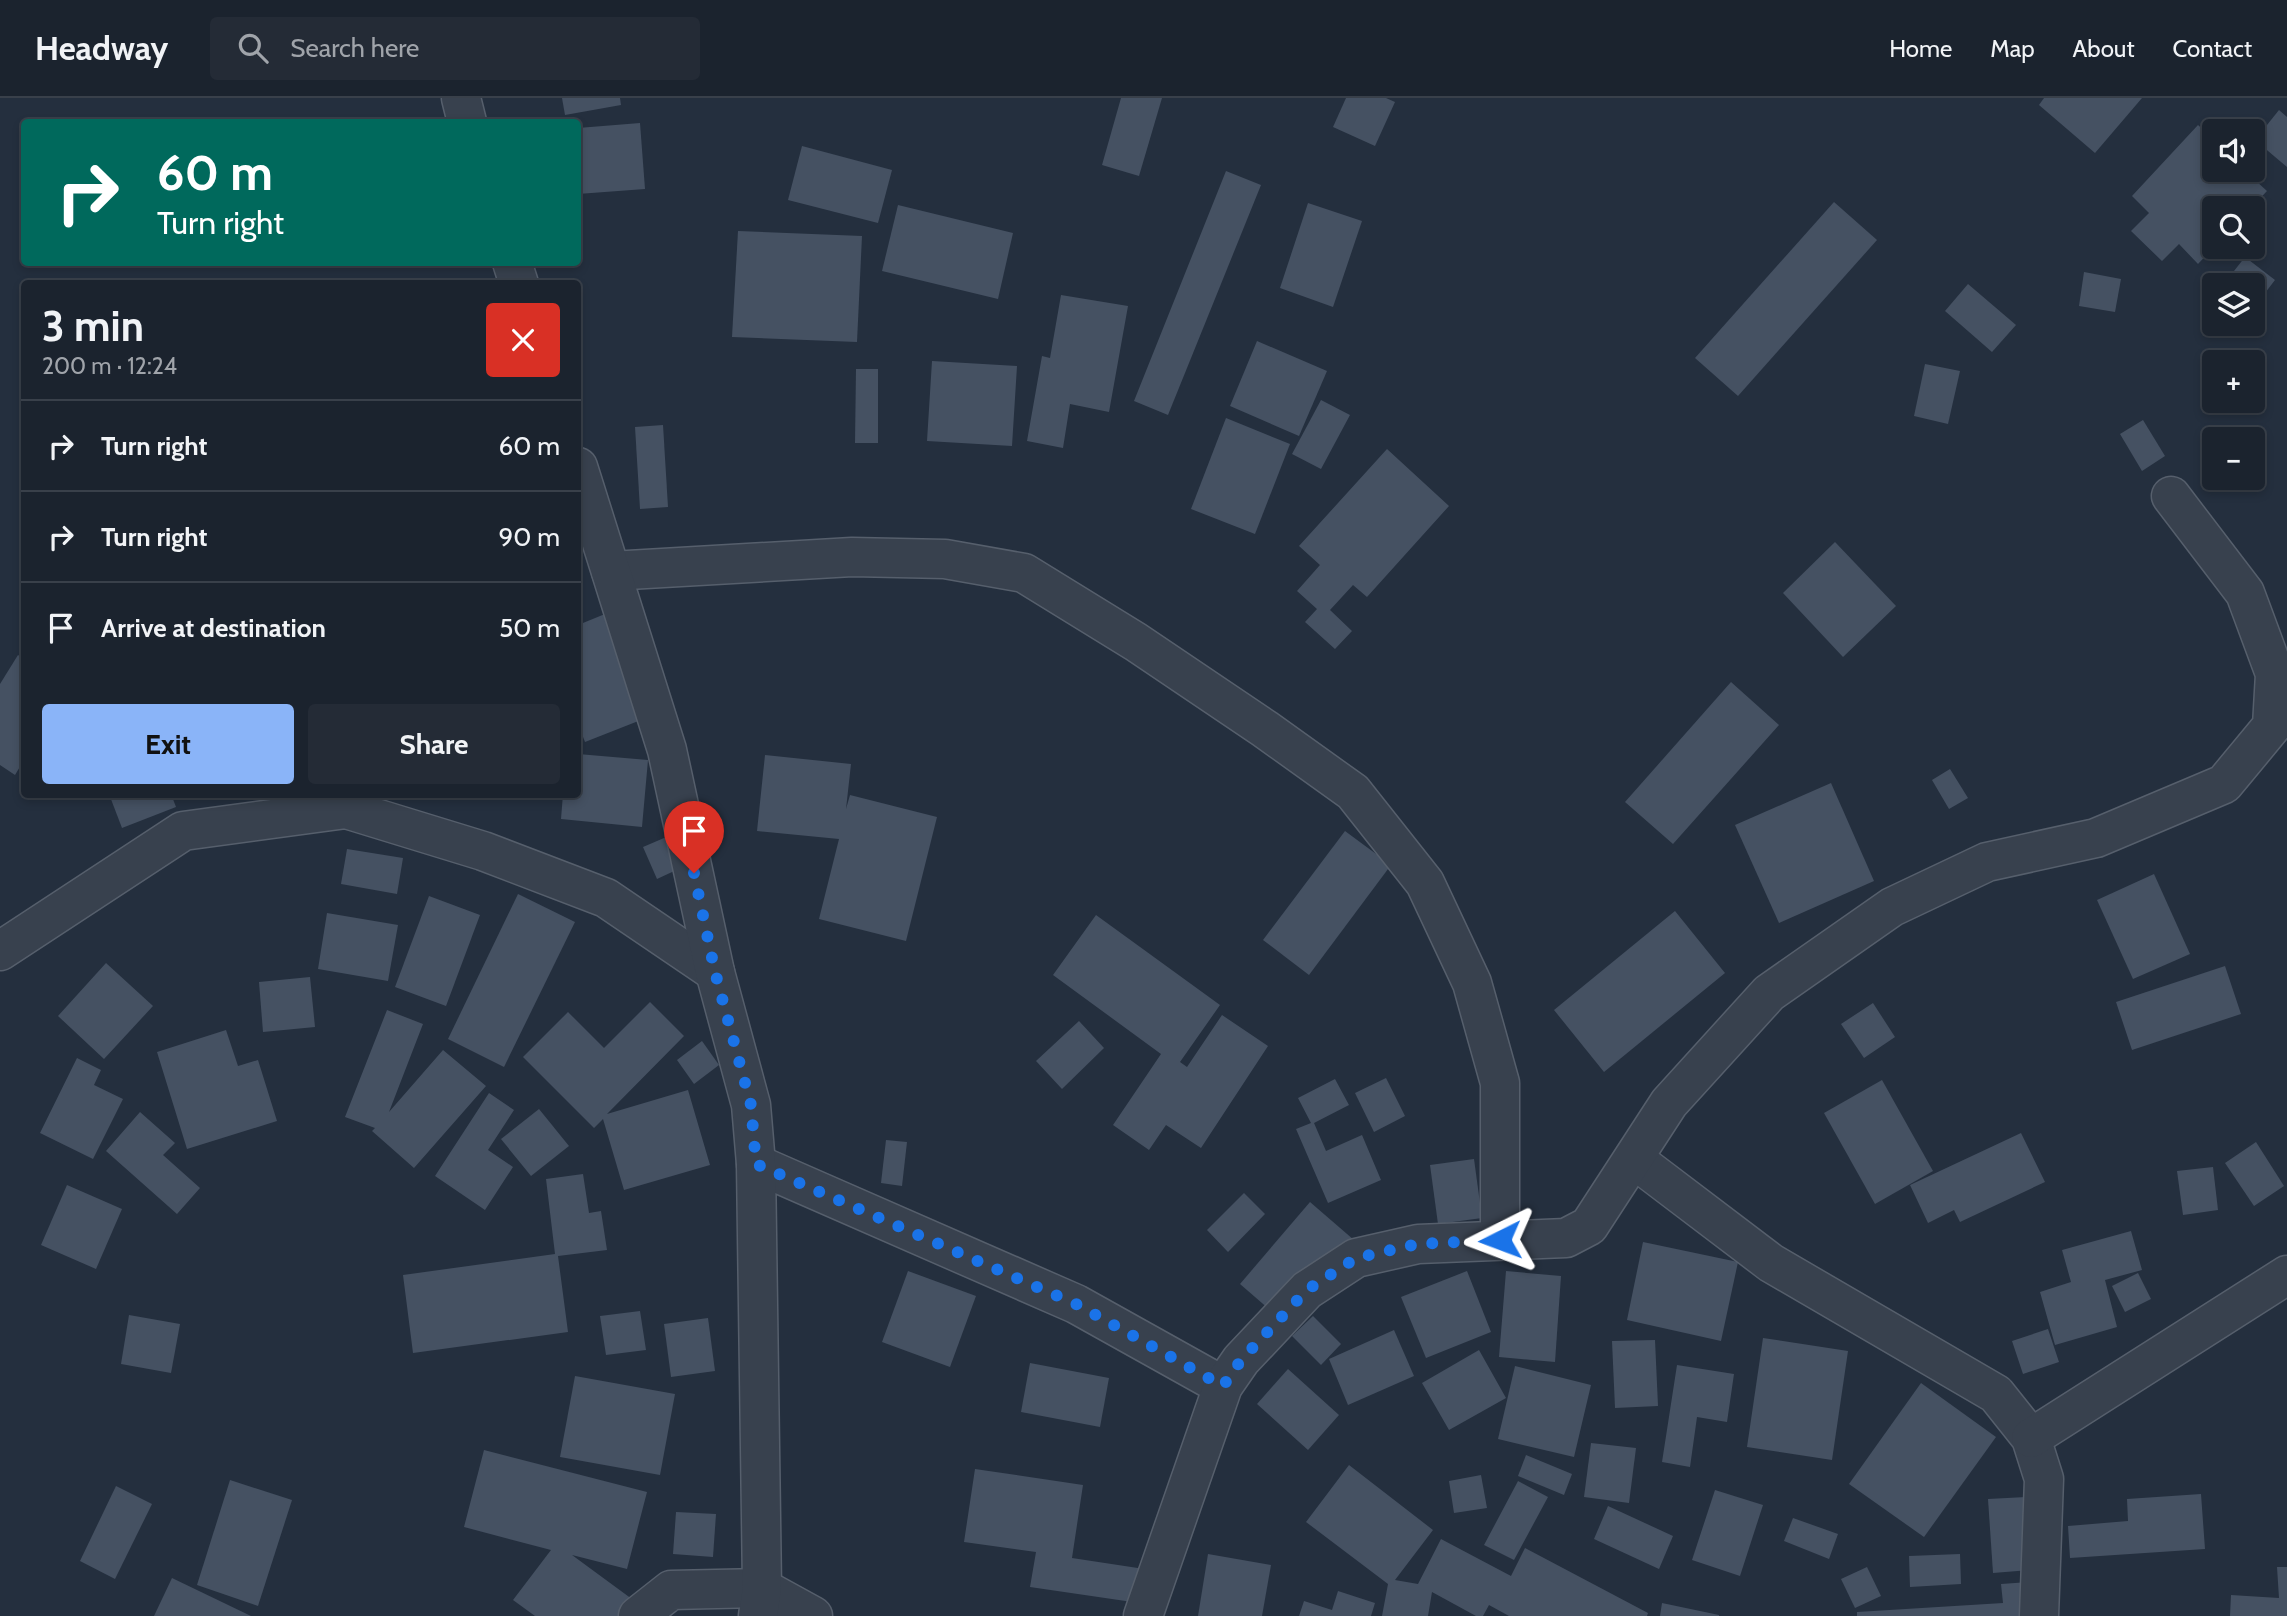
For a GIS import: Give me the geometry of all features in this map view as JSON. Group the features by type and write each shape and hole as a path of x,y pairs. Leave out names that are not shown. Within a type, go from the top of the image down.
{"street":[{"path":"461,98 467,119"},
{"path":"470,119 485,98"},
{"path":"581,476 667,750 715,972 751,1105 756,1164 760,1602"},
{"path":"1143,1616 1223,1386 1241,1360 1307,1290 1356,1258 1418,1244 1566,1238 1589,1226 1669,1103 1769,993 1892,907 1987,862 2096,838 2224,784 2272,726 2275,674 2245,593 2171,496"},
{"path":"611,571 852,557 944,559 1024,573 1136,642 1353,792 1425,883 1472,983 1500,1083 1500,1240"},
{"path":"1,948 183,831 346,809 483,851 606,898 715,972"},
{"path":"1634,1159 1771,1263 1996,1394 2031,1438 2045,1479 2039,1616"},
{"path":"756,1164 1076,1304 1223,1386"},
{"path":"2031,1438 2287,1275"},
{"path":"638,1616 671,1590 760,1602 813,1616"}],"building":[{"path":"562,98 620,98 621,105 565,115"},
{"path":"1121,98 1162,98 1139,176 1102,165"},
{"path":"1346,98 1386,98 1395,102 1375,146 1333,127"},
{"path":"2044,98 2142,98 2095,153 2039,105"},
{"path":"2279,110 2287,117 2287,167 2265,148 2265,128"},
{"path":"640,123 645,189 581,194 581,128"},
{"path":"2198,125 2202,129 2202,182 2257,182 2267,191 2262,196 2202,196 2203,259 2198,264 2179,244 2162,261 2131,231 2149,213 2132,196"},
{"path":"802,146 892,170 878,223 788,200"},
{"path":"1226,171 1261,185 1168,415 1134,401"},
{"path":"1834,202 1877,240 1738,396 1695,358"},
{"path":"1308,203 1362,221 1333,307 1280,288"},
{"path":"898,205 1013,233 998,299 882,271"},
{"path":"738,231 862,236 857,342 732,337"},
{"path":"2243,259 2248,259 2275,280 2265,293 2265,273 2232,273"},
{"path":"2084,272 2121,279 2115,312 2079,306"},
{"path":"1968,284 2016,325 1992,352 1945,311"},
{"path":"1061,295 1128,306 1109,412 1070,404 1063,448 1027,441 1042,356 1050,358"},
{"path":"1257,341 1327,371 1299,436 1230,406"},
{"path":"932,361 1017,366 1012,446 927,441"},
{"path":"1925,364 1960,371 1948,424 1914,416"},
{"path":"856,369 878,369 878,443 855,443"},
{"path":"1321,400 1350,415 1321,469 1292,454"},
{"path":"1226,418 1290,444 1255,534 1191,509"},
{"path":"2143,420 2165,456 2142,471 2120,434"},
{"path":"663,425 668,507 640,509 635,427"},
{"path":"1387,449 1449,506 1367,597 1353,585 1330,610 1352,631 1335,649 1305,622 1317,609 1297,591 1320,565 1299,546"},
{"path":"1835,542 1896,606 1843,657 1783,593"},
{"path":"605,614 646,718 585,742 581,732 581,624"},
{"path":"18,655 21,657 21,765 15,775 0,765 0,684"},
{"path":"1731,682 1779,725 1673,844 1625,802"},
{"path":"581,754 648,760 642,827 561,819 563,798 581,798"},
{"path":"765,755 851,764 846,809 850,795 937,817 906,941 819,919 839,839 757,831"},
{"path":"1950,769 1968,798 1949,809 1932,780"},
{"path":"1831,783 1874,881 1779,923 1735,825"},
{"path":"111,798 173,798 176,807 122,828"},
{"path":"1345,831 1391,865 1309,975 1263,940"},
{"path":"671,835 685,866 657,879 643,847"},
{"path":"347,849 403,858 397,894 341,884"},
{"path":"2154,874 2190,954 2133,979 2097,900"},
{"path":"518,894 575,922 504,1067 448,1039"},
{"path":"429,896 480,915 446,1006 395,987"},
{"path":"1675,911 1725,973 1604,1072 1554,1010"},
{"path":"327,913 398,925 388,981 318,969"},
{"path":"1096,915 1220,1005 1180,1062 1187,1067 1222,1015 1268,1046 1201,1148 1166,1125 1149,1150 1113,1125 1161,1054 1053,975"},
{"path":"106,963 153,1006 104,1059 58,1016"},
{"path":"2225,966 2241,1014 2132,1050 2116,1002"},
{"path":"310,977 315,1027 263,1032 259,982"},
{"path":"650,1002 684,1036 607,1114 688,1090 710,1165 624,1190 603,1119 594,1128 523,1057 568,1012 604,1048"},
{"path":"1873,1003 1895,1037 1864,1058 1841,1024"},
{"path":"387,1010 423,1024 389,1112 443,1050 486,1086 414,1168 372,1131 375,1128 345,1117"},
{"path":"1079,1021 1104,1048 1062,1089 1036,1061"},
{"path":"226,1030 238,1066 258,1060 277,1121 187,1149 157,1052"},
{"path":"702,1041 719,1065 694,1084 677,1060"},
{"path":"77,1058 101,1070 94,1085 123,1099 93,1159 40,1133"},
{"path":"1386,1078 1405,1116 1374,1132 1355,1093"},
{"path":"1335,1079 1349,1105 1314,1123 1326,1151 1362,1135 1381,1180 1328,1203 1296,1129 1311,1123 1298,1098"},
{"path":"1882,1080 1933,1171 1875,1204 1824,1113"},
{"path":"489,1093 514,1110 488,1150 513,1167 485,1210 435,1176"},
{"path":"539,1109 569,1146 531,1176 501,1139"},
{"path":"140,1112 175,1143 163,1155 200,1188 177,1214 106,1151"},
{"path":"2021,1133 2045,1182 1960,1222 1954,1210 1928,1223 1910,1185"},
{"path":"886,1140 907,1142 902,1186 881,1183"},
{"path":"2256,1142 2284,1186 2254,1206 2225,1163"},
{"path":"1474,1159 1482,1218 1438,1224 1430,1165"},
{"path":"2213,1167 2218,1210 2183,1215 2177,1171"},
{"path":"583,1174 589,1213 601,1211 607,1250 558,1256 568,1332 413,1353 403,1275 555,1254 546,1179"},
{"path":"67,1185 122,1209 96,1269 41,1245"},
{"path":"1244,1193 1265,1214 1228,1252 1207,1230"},
{"path":"1310,1202 1354,1240 1284,1322 1240,1284"},
{"path":"2131,1231 2142,1270 2105,1280 2117,1327 2055,1345 2040,1292 2071,1282 2062,1250"},
{"path":"1643,1242 1738,1262 1721,1341 1627,1320"},
{"path":"908,1271 976,1296 950,1367 882,1342"},
{"path":"1467,1271 1491,1332 1426,1358 1401,1297"},
{"path":"1506,1271 1561,1276 1555,1362 1499,1357"},
{"path":"2138,1273 2151,1299 2125,1312 2112,1286"},
{"path":"640,1311 646,1350 606,1355 600,1316"},
{"path":"129,1315 180,1324 171,1373 121,1364"},
{"path":"1313,1316 1341,1344 1321,1365 1292,1336"},
{"path":"708,1318 715,1371 671,1377 664,1324"},
{"path":"2048,1329 2059,1362 2023,1374 2012,1341"},
{"path":"1394,1330 1414,1376 1348,1405 1329,1359"},
{"path":"1763,1338 1848,1351 1832,1460 1747,1447"},
{"path":"1655,1340 1658,1406 1615,1408 1612,1341"},
{"path":"1479,1350 1506,1398 1449,1430 1422,1383"},
{"path":"1030,1363 1109,1378 1100,1427 1021,1412"},
{"path":"1677,1365 1734,1374 1727,1422 1697,1417 1690,1467 1662,1462"},
{"path":"1515,1366 1591,1385 1574,1457 1498,1439"},
{"path":"1288,1369 1339,1415 1308,1450 1257,1404"},
{"path":"575,1376 675,1394 660,1475 560,1457"},
{"path":"1921,1383 1996,1437 1924,1537 1849,1484"},
{"path":"1591,1443 1636,1448 1629,1503 1584,1497"},
{"path":"484,1450 647,1492 627,1569 572,1555 636,1602 625,1616 535,1616 513,1600 551,1550 464,1527"},
{"path":"1526,1455 1572,1474 1564,1495 1518,1476"},
{"path":"1349,1465 1433,1530 1395,1580 1418,1584 1441,1539 1511,1576 1525,1548 1648,1613 1647,1616 1509,1616 1489,1605 1483,1616 1476,1616 1432,1592 1428,1616 1382,1616 1388,1584 1306,1522"},
{"path":"975,1469 1083,1485 1072,1558 1151,1570 1146,1604 1030,1587 1036,1552 964,1542"},
{"path":"1481,1475 1487,1508 1454,1513 1449,1481"},
{"path":"230,1480 292,1500 258,1606 197,1585"},
{"path":"1518,1481 1548,1497 1514,1560 1484,1545"},
{"path":"116,1486 152,1504 115,1579 80,1561"},
{"path":"1715,1490 1763,1505 1740,1576 1692,1560"},
{"path":"2201,1494 2205,1549 2070,1558 2068,1526 2128,1521 2127,1499"},
{"path":"2026,1497 2030,1570 1993,1573 1988,1499"},
{"path":"1608,1506 1673,1536 1659,1569 1594,1539"},
{"path":"676,1512 716,1514 713,1557 673,1554"},
{"path":"1793,1518 1838,1534 1829,1559 1784,1541"},
{"path":"1208,1554 1271,1565 1262,1616 1198,1616"},
{"path":"1960,1554 1961,1584 1910,1587 1909,1556"},
{"path":"1867,1567 1881,1596 1855,1608 1841,1579"},
{"path":"2277,1567 2287,1567 2287,1616 2230,1616 2231,1595 2279,1598"},
{"path":"172,1578 251,1616 154,1616"},
{"path":"2029,1582 2031,1616 1857,1616 1857,1612 2003,1603 2001,1584"},
{"path":"1338,1591 1375,1603 1371,1616 1299,1616 1304,1601 1332,1610"},
{"path":"1662,1603 1719,1615 1719,1616 1660,1616"}],"route":[{"path":"694,873 715,972 751,1105 756,1164 1076,1304 1223,1386 1241,1360 1307,1290 1356,1258 1418,1244 1500,1240"}]}
